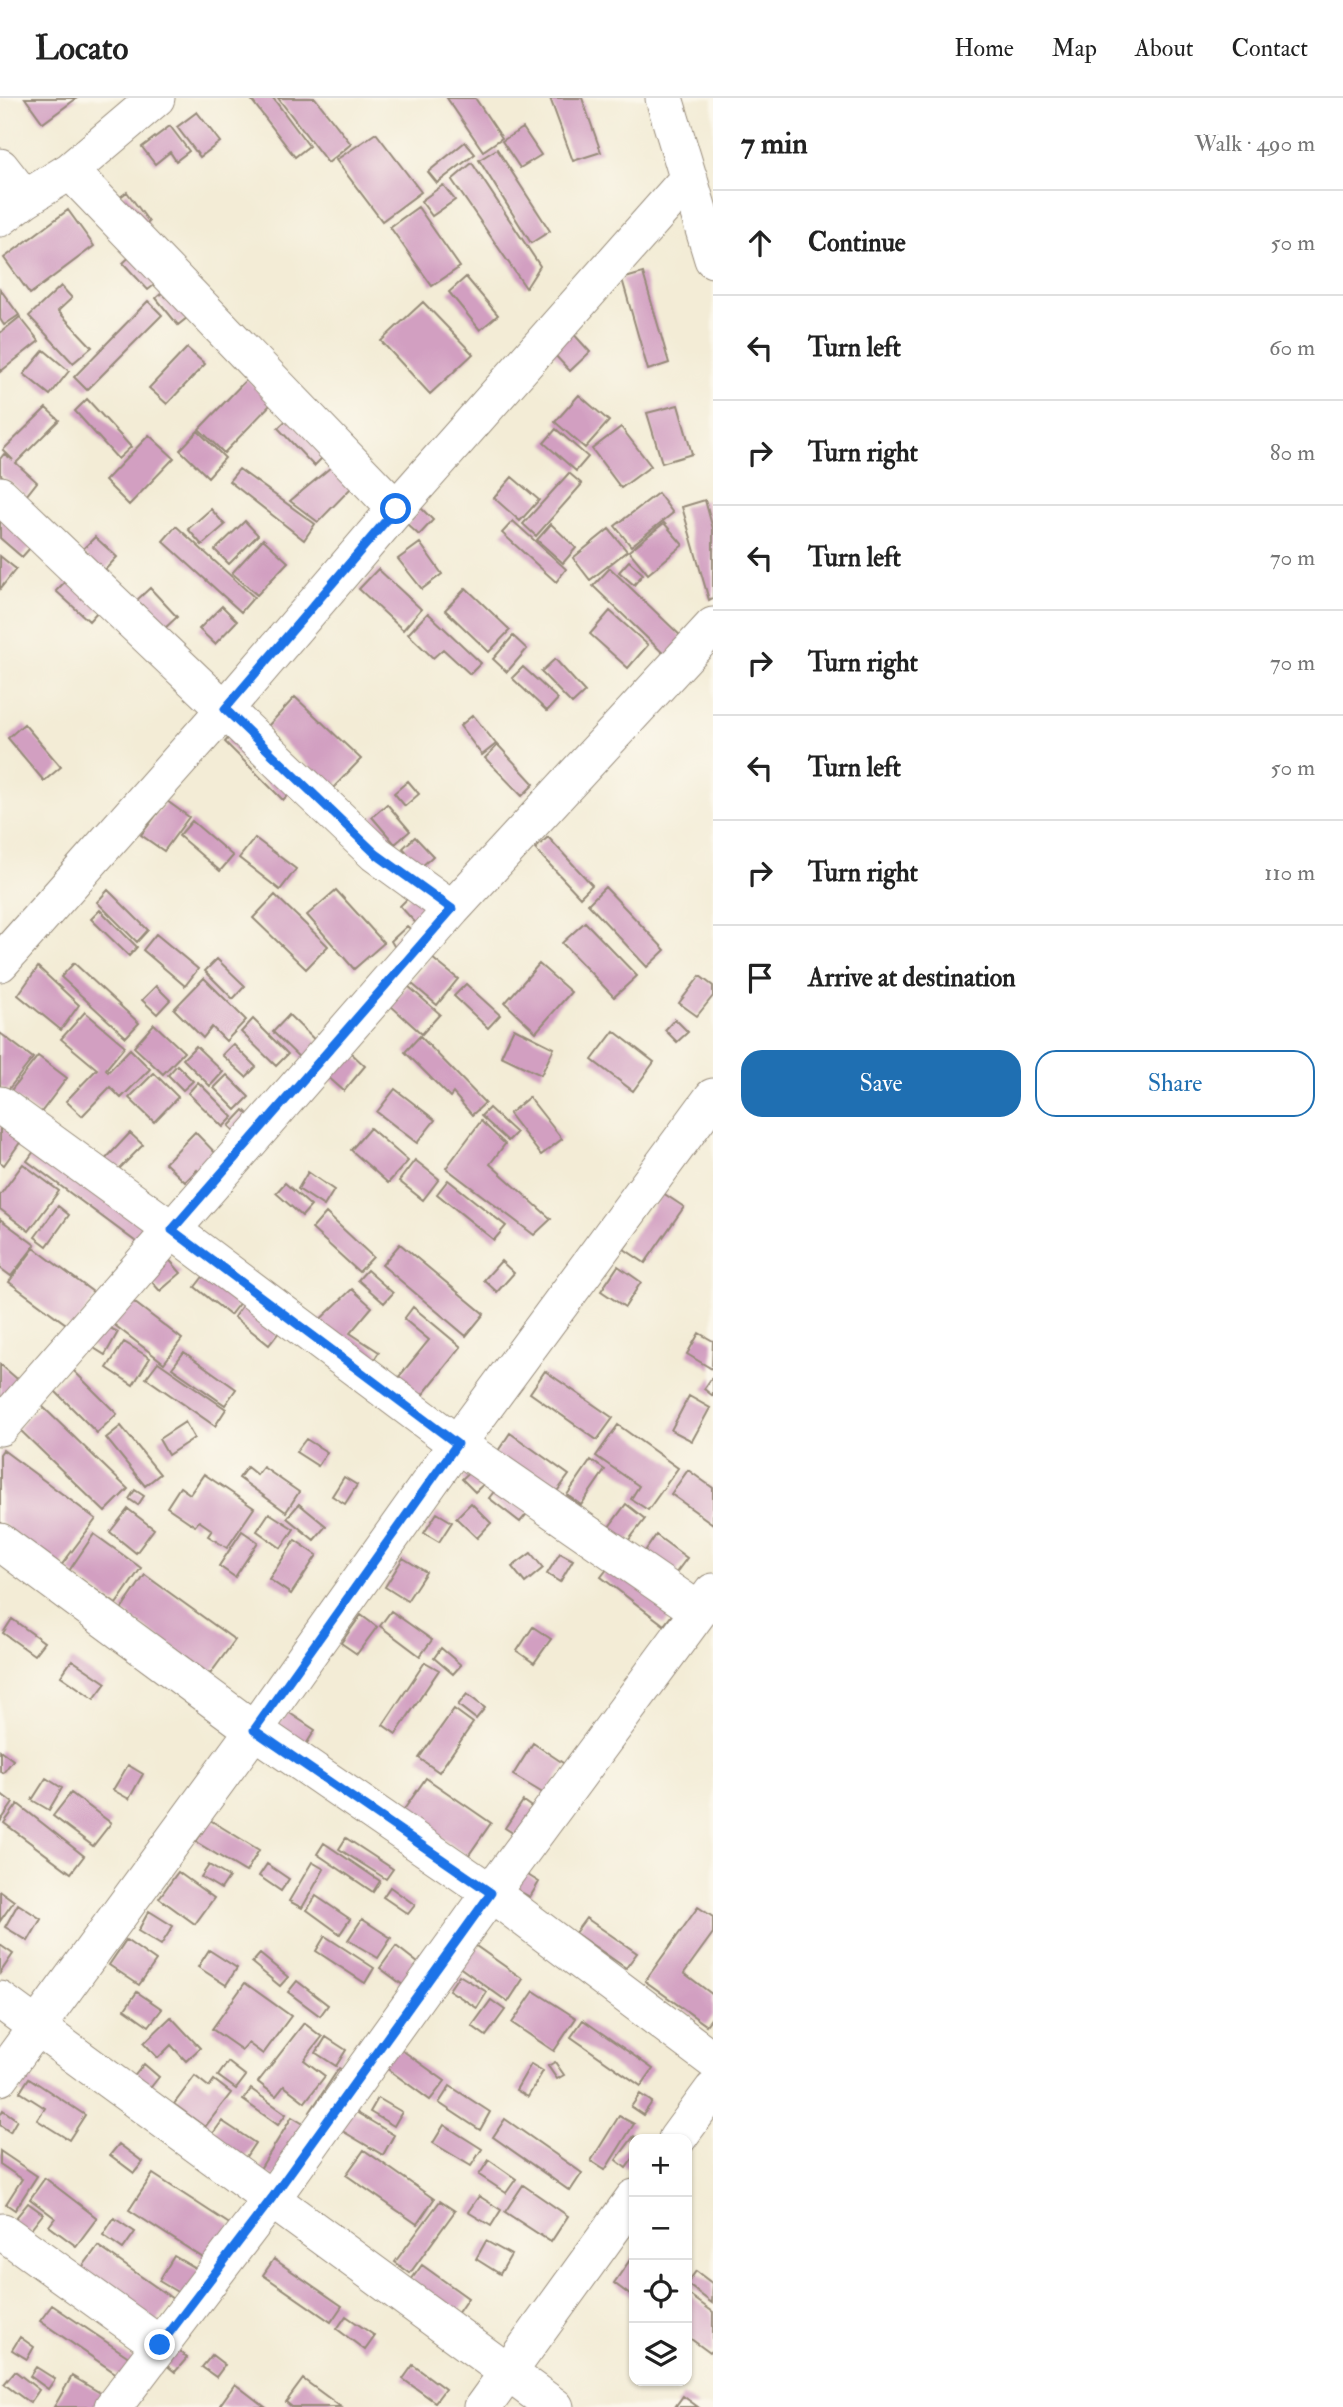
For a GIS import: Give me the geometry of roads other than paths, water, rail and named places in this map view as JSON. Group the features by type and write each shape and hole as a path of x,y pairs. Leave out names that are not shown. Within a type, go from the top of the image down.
{"street":[{"path":"0,167 12,209 71,171 156,98"},
{"path":"664,98 713,259"},
{"path":"71,171 396,509"},
{"path":"0,963 689,178"},
{"path":"0,495 376,854 452,909"},
{"path":"0,1427 452,909 713,626"},
{"path":"0,2077 254,1730 457,1444 713,1097"},
{"path":"0,1105 457,1444 706,1601 491,1893 272,2198 113,2407"},
{"path":"0,1542 254,1730 491,1893 713,2060"},
{"path":"0,2000 555,2407"},
{"path":"681,2134 713,2090"},
{"path":"483,2407 629,2205"},
{"path":"4,2232 160,2345"}]}
